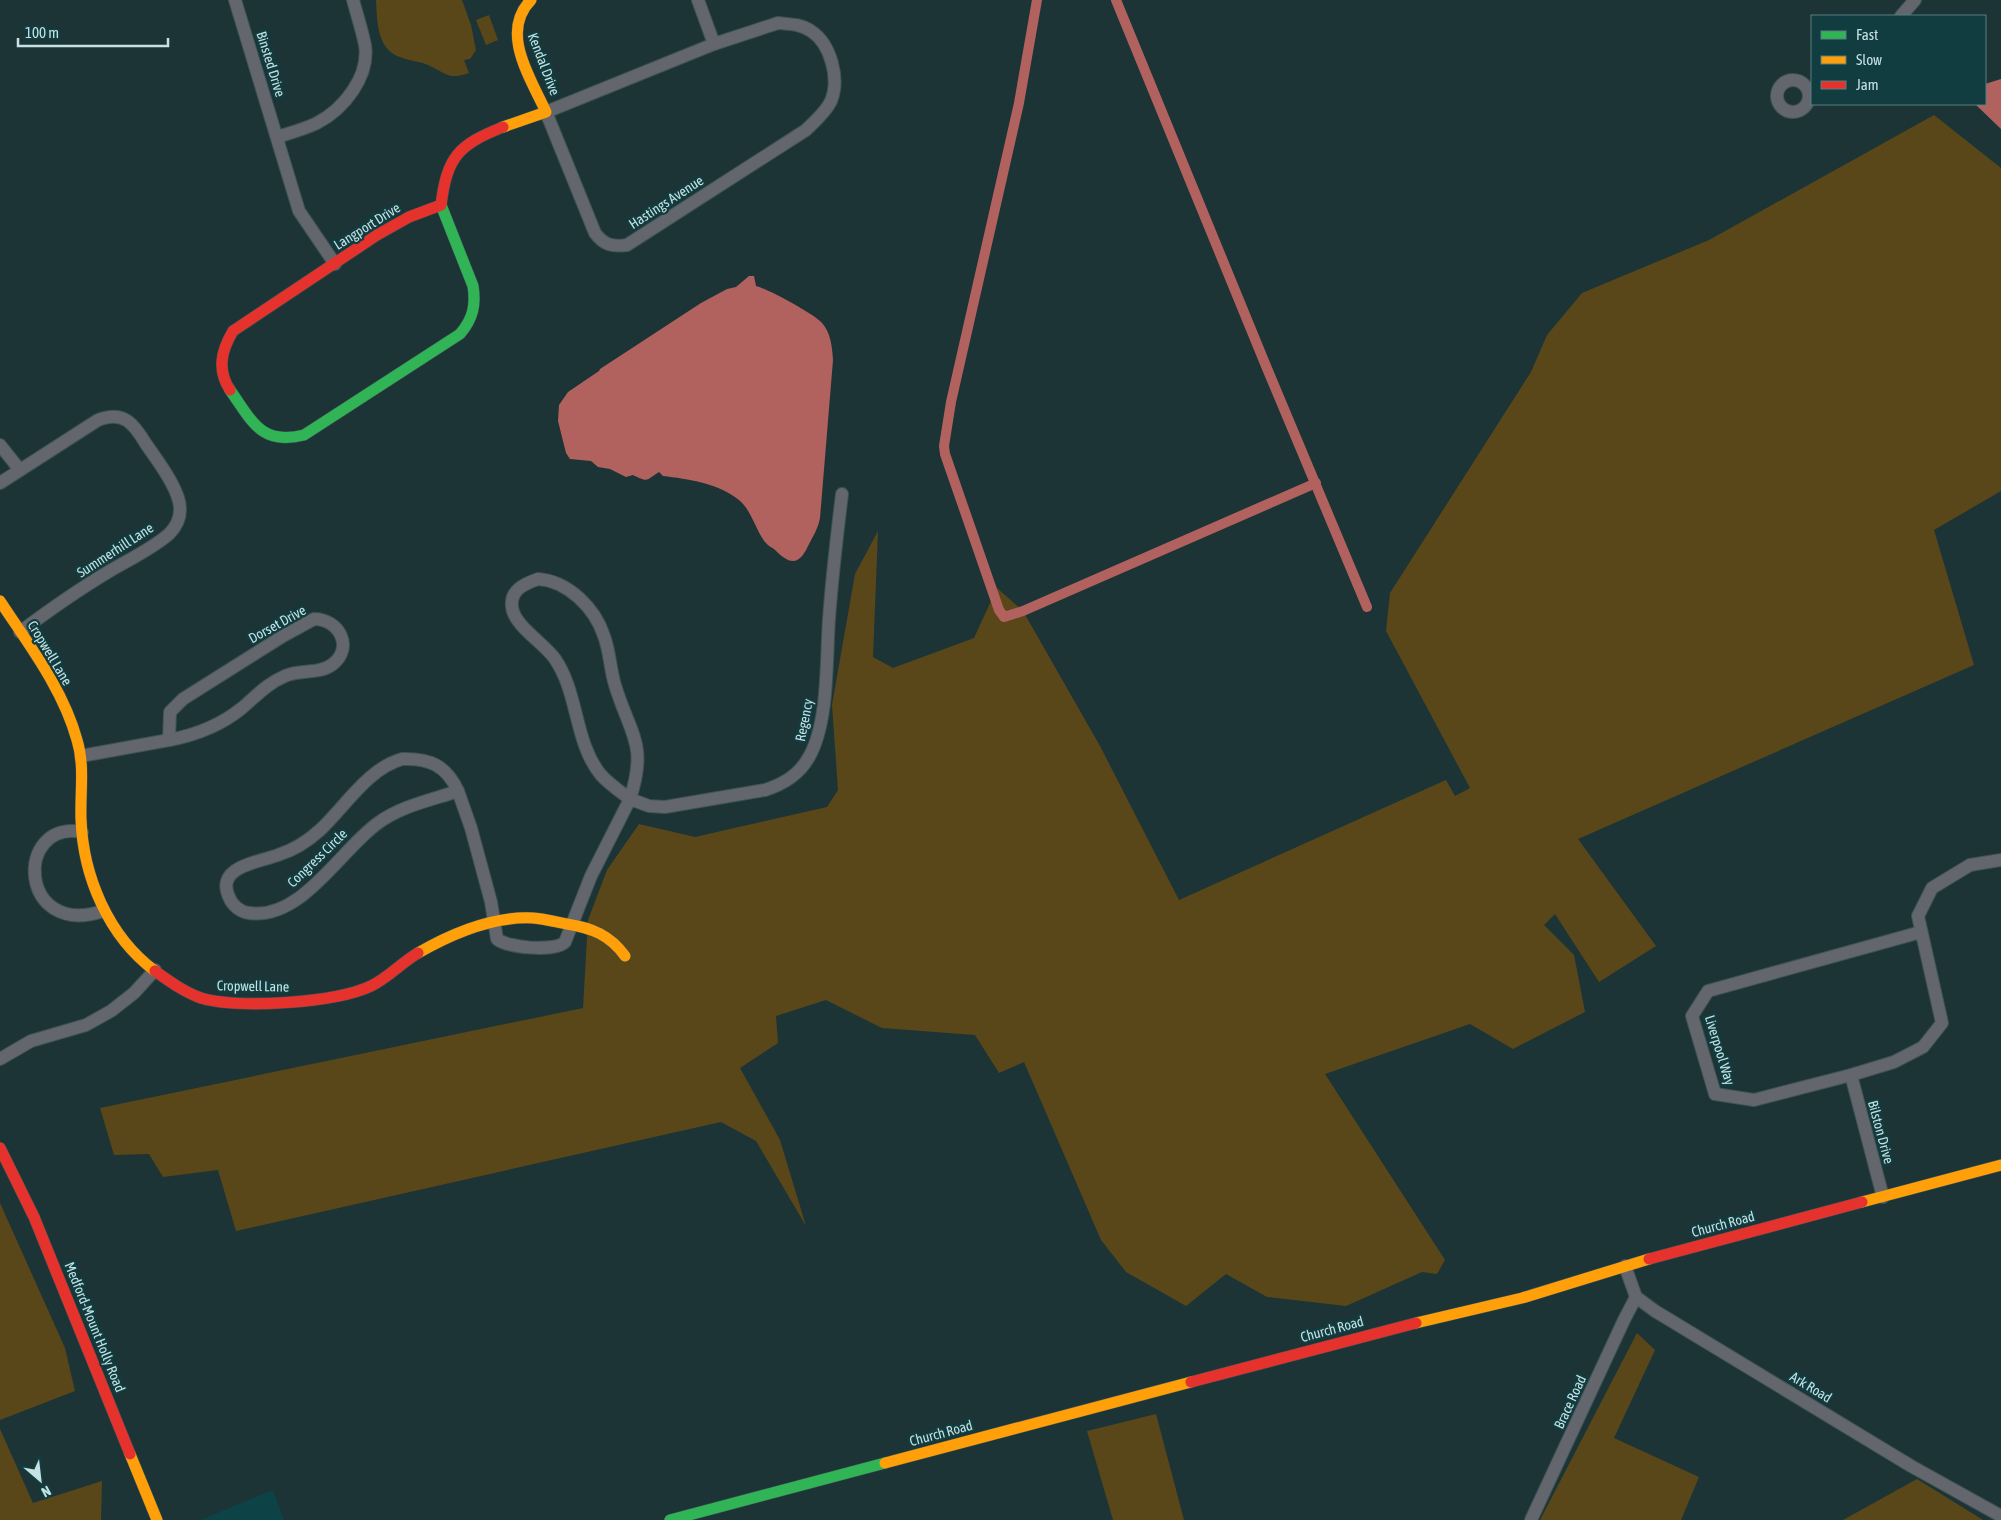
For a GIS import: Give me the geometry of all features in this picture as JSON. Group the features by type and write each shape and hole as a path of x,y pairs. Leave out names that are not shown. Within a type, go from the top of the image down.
{"street":[{"name":"Binsted Drive","path":"235,0 299,211 334,264"},
{"path":"277,137 318,123 348,99 365,64 365,46 352,0"},
{"name":"Kendal Drive","path":"531,0 519,16 516,30 518,44 546,112"},
{"path":"698,0 714,44"},
{"path":"1902,15 1915,0"},
{"name":"Hastings Avenue","path":"778,23 795,24 811,30 828,51 833,68 834,86 831,101 823,113 806,130 626,244 608,246 595,233 546,112 714,44 778,23"},
{"path":"441,206 447,172 451,162 463,148 478,139 546,112"},
{"name":"Langport Drive","path":"441,206 454,234 476,299 474,313 469,325 460,334 304,435 292,439 272,437 258,430 248,418 222,377 220,368 226,342 233,331 409,216 441,206"},
{"name":"Summerhill Lane","path":"0,483 98,420 112,416 119,417 133,425 138,431 177,494 180,510 179,519 175,526 155,544 92,582 20,632"},
{"path":"0,445 20,470"},
{"name":"Regency","path":"630,799 648,806 665,807 753,792 776,787 795,775 803,767 813,750 823,711 829,616 842,494"},
{"path":"493,923 497,939 502,943 544,947 561,946 565,942 591,876 630,799 638,772 638,748 616,689 607,646 601,629 584,604 558,583 538,579 521,586 512,599 514,614 518,621 553,656 566,678 583,738 602,777 630,799"},
{"name":"Cropwell Lane","path":"0,601 61,701 77,738 81,756 83,849 90,877 103,911 122,940 155,970 179,987 207,1000 237,1003 296,1002 364,988 429,947 462,932 493,923 523,918 536,918 585,926 604,934 616,944 625,956"},
{"name":"Dorset Drive","path":"81,756 169,740 197,733 226,720 267,686 286,675 316,671 333,664 338,658 343,642 336,627 322,619 314,619 307,622 192,693 170,712 169,740"},
{"name":"Congress Circle","path":"458,791 398,812 378,823 359,838 308,890 282,907 264,913 246,913 233,904 228,897 226,889 232,873 248,864 277,856 303,843 325,824 373,775 391,762 413,759 433,762 450,776 458,791 475,840 491,902 493,923"},
{"path":"82,832 62,832 44,843 36,856 34,873 46,902 59,912 84,916 103,911"},
{"name":"Liverpool Way","path":"1921,932 1708,991 1692,1016 1716,1094 1754,1100 1851,1076 1894,1062 1923,1047 1942,1023 1918,916 1932,888 1970,865 2001,860"},
{"path":"0,1059 12,1050 31,1041 86,1025 111,1011 134,993 155,970"},
{"name":"Bilston Drive","path":"1851,1076 1883,1196"},
{"name":"Medford-Mount Holly Road","path":"0,1148 38,1226 157,1520"},
{"name":"Church Road","path":"670,1520 1412,1324 1522,1298 1626,1266 2001,1165"},
{"path":"1626,1266 1636,1298"},
{"name":"Ark Road","path":"1636,1298 1911,1466 2001,1516"},
{"name":"Brace Road","path":"1531,1520 1636,1298"}],"shaded area":[{"path":"376,0 462,0 471,25 476,50 470,59 464,60 469,73 456,76 448,75 426,64 392,53 387,48 380,33"},
{"path":"489,15 498,40 486,45 476,20"},
{"path":"2001,79 2001,129 1976,105 1986,105 1986,84"},
{"path":"1934,115 2001,168 2001,491 1934,530 1974,665 1578,839 1656,946 1599,982 1555,914 1544,925 1574,955 1585,1012 1513,1049 1470,1024 1325,1074 1445,1260 1437,1274 1422,1272 1346,1306 1267,1297 1226,1274 1186,1306 1126,1272 1101,1240 1024,1062 999,1073 975,1035 882,1028 826,1000 776,1016 778,1043 740,1068 780,1140 806,1226 756,1141 721,1122 236,1231 218,1170 163,1177 149,1154 114,1155 100,1108 583,1008 588,920 607,870 639,824 695,837 827,807 838,790 832,705 855,574 878,531 873,657 893,668 974,638 997,588 1023,611 1100,746 1179,900 1446,780 1455,796 1470,788 1386,631 1390,593 1531,372 1547,335 1582,293 1709,240"},
{"path":"749,276 754,276 756,286 791,302 822,323 827,331 831,345 833,360 820,518 817,529 804,553 797,560 792,561 784,558 766,543 743,504 722,489 692,480 663,476 659,472 645,480 633,475 626,477 610,469 598,467 591,461 570,459 566,453 558,421 559,405 568,392 701,303 727,289 736,287"},
{"path":"0,1203 65,1348 75,1391 0,1420"},
{"path":"1637,1333 1655,1350 1614,1438 1699,1477 1681,1520 1540,1520"},
{"path":"1156,1414 1184,1520 1113,1520 1087,1431"},
{"path":"0,1429 33,1503 102,1481 101,1520 0,1520"},
{"path":"1917,1479 1983,1520 1843,1520"},
{"path":"273,1490 284,1520 200,1520"}],"waterway":[{"path":"1037,0 1019,103 951,402 944,446 945,454 999,610 1004,617 1023,611 1316,483"},
{"path":"1116,0 1367,607"}],"traffic: fast":[{"path":"230,390 252,421 267,434 277,437 304,435 460,334 471,317 474,299 473,286 441,205"},
{"path":"670,1520 885,1463"}],"traffic: slow":[{"path":"503,127 546,112 526,70 518,41 518,26 522,13 531,0"},
{"path":"0,601 44,668 71,721 81,760 83,840 87,862 101,903 111,923 124,940 138,957 155,971"},
{"path":"418,953 444,939 488,923 518,918 533,918 592,930 607,938 625,956"},
{"path":"1862,1202 2001,1165"},
{"path":"1416,1323 1522,1298 1649,1259"},
{"path":"885,1463 1191,1382"},
{"path":"130,1454 157,1520"}],"traffic: jam":[{"path":"230,390 223,375 222,361 223,353 233,331 377,235 409,217 441,205 447,175 457,155 475,140 503,127"},
{"path":"155,971 201,998 238,1003 286,1003 334,997 371,986 418,953"},
{"path":"0,1148 34,1217 130,1454"},
{"path":"1649,1259 1862,1202"},
{"path":"1191,1382 1416,1323"}]}
